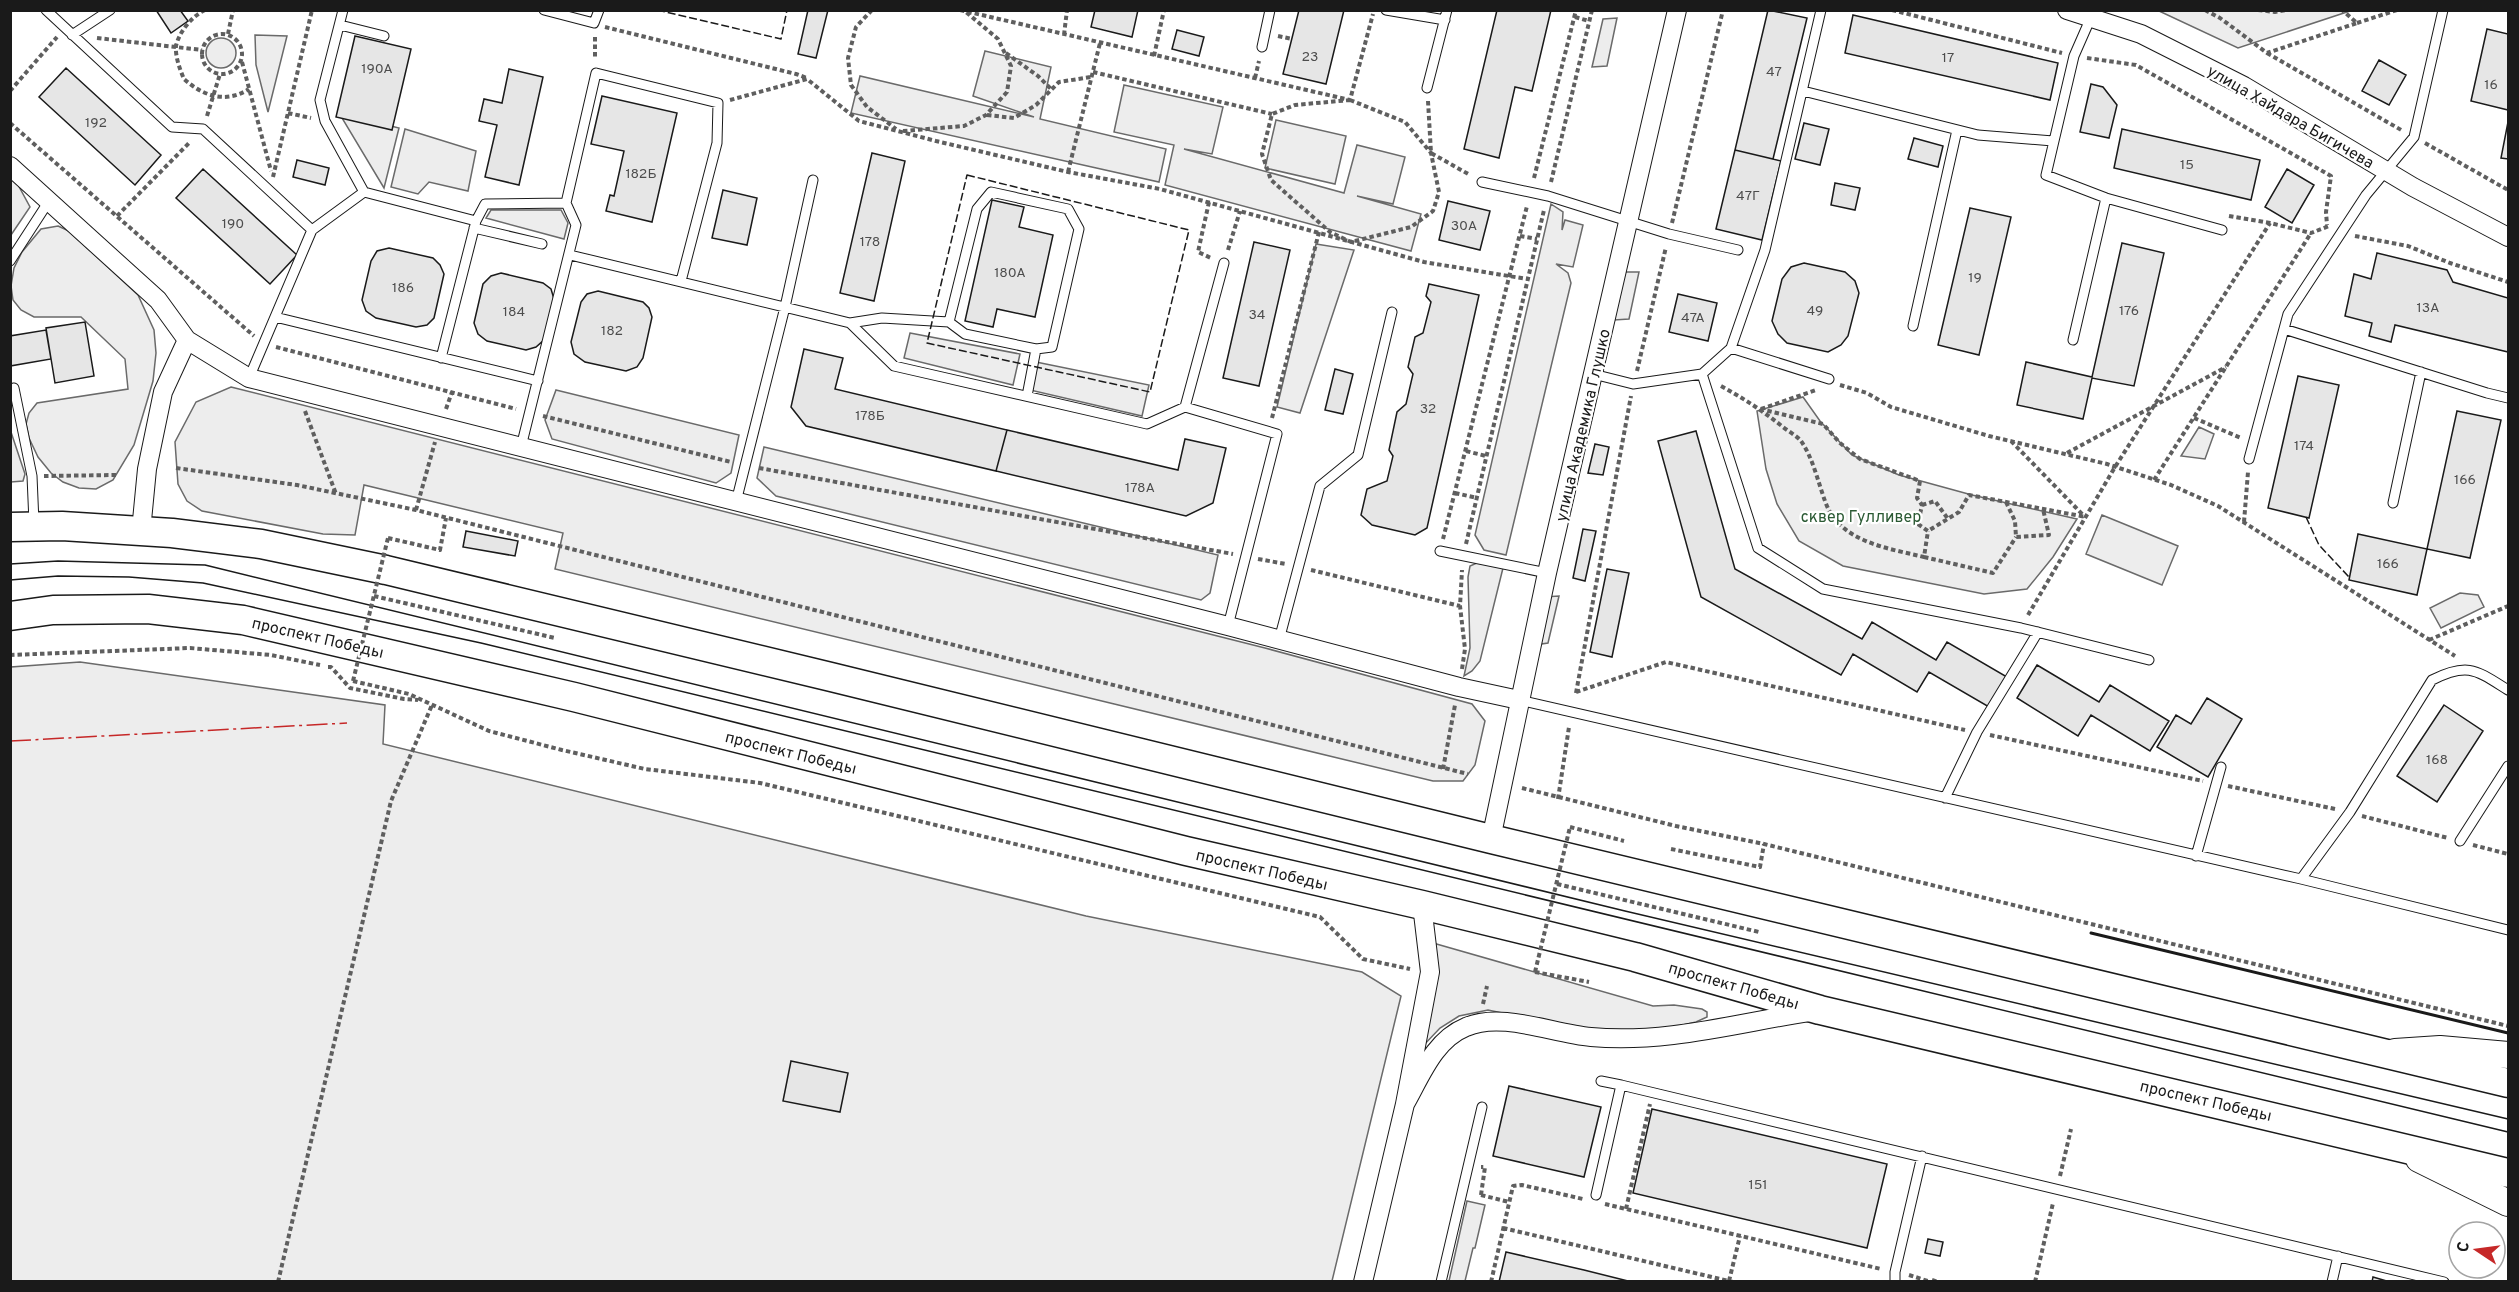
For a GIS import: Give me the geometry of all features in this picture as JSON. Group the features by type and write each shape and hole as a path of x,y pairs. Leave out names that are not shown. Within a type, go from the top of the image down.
{"main road":[{"path":"22,526 141,531 261,544 386,570 1491,839 2508,1083"},
{"name":"проспект Победы","path":"10,616 53,610 148,609 243,620 563,694 1186,851 1635,957 1820,1010 2508,1173"},
{"path":"2382,1052 2440,1049 2508,1055"},
{"path":"2384,1142 2508,1203"}],"street":[{"name":"улица Академика Глушко","path":"1491,839 1519,700 1677,10"},
{"name":"улица Хайдара Бигичева","path":"2067,10 2092,15 2141,34 2244,86 2386,171 2508,237"},
{"path":"10,166 158,300 187,340 249,378 1279,639 1459,687 1519,700"},
{"path":"141,531 147,469 163,392 187,340"},
{"path":"1363,1281 1405,1104 1430,972 1422,905"},
{"path":"1405,1104 1437,1049 1458,1030 1479,1022 1502,1022 1592,1037 1635,1038 1689,1033 1820,1010"}],"lane":[{"path":"46,10 172,127 203,129 312,230"},
{"path":"72,35 110,10"},
{"path":"343,10 320,99 325,121 364,192 542,244"},
{"path":"544,10 594,23 599,10"},
{"path":"1262,47 1270,10"},
{"path":"1386,10 1446,15 1427,88"},
{"path":"1593,374 1634,384 1702,374 1731,348 1765,250 1821,10"},
{"path":"2249,459 2288,314 2366,195 2414,137 2444,10"},
{"path":"2092,15 2074,56 2046,175 2106,198 2222,230"},
{"path":"340,25 384,36"},
{"path":"521,447 570,255 576,225 566,203 596,73 718,103 717,143 681,281"},
{"path":"1803,91 1978,135 2053,141"},
{"path":"1913,326 1958,130"},
{"path":"736,502 813,180"},
{"path":"1482,182 1548,196 1669,234 1738,250"},
{"path":"249,378 312,230 364,192"},
{"path":"570,255 850,323 882,318 949,322 965,334 1036,349 1052,347 1077,239 1079,229 1068,209 991,192 976,209 949,322"},
{"path":"2073,340 2106,198"},
{"path":"10,261 49,201"},
{"path":"441,358 475,225 485,204 566,203"},
{"path":"1185,406 1224,263"},
{"path":"1279,639 1320,486 1358,455 1392,312"},
{"path":"275,317 538,381"},
{"path":"850,323 894,366 1148,424 1185,406 1277,434 1228,626"},
{"path":"2284,329 2508,398"},
{"path":"1731,348 1832,381"},
{"path":"1027,396 1036,349"},
{"path":"2393,503 2421,372"},
{"path":"1702,374 1758,548 1823,589 2021,628 2149,660"},
{"path":"14,388 32,476 22,526"},
{"path":"1440,551 1548,573"},
{"path":"1945,798 1977,732 2038,632"},
{"path":"2301,879 2350,812 2432,680 2451,670 2476,670 2508,690"},
{"path":"1519,700 2301,879 2508,930"},
{"path":"2460,842 2508,766"},
{"path":"2196,856 2221,767"},
{"path":"1601,1081 2444,1281"},
{"path":"1596,1195 1621,1085"},
{"path":"1441,1281 1482,1107"},
{"path":"1895,1277 1922,1156"},
{"path":"2332,1281 2338,1256"}],"path":[{"path":"206,10 197,14 184,30 176,47 184,79 203,93 214,96 234,96 249,89"},
{"path":"228,34 232,10"},
{"path":"273,177 312,10"},
{"path":"872,10 856,27 848,58 851,85 867,107 899,132 964,126 986,115 1007,92 1011,66 998,39 966,11"},
{"path":"960,10 1350,100 1405,122 1431,153 1482,182"},
{"path":"1064,35 1067,10"},
{"path":"1154,56 1164,10"},
{"path":"1350,100 1374,10"},
{"path":"1440,551 1511,276 1576,10"},
{"path":"1461,676 1465,649 1460,606 1463,556 1592,10"},
{"path":"1575,702 1634,384 1723,10"},
{"path":"1892,10 2074,56 2136,65 2331,176 2326,212 2327,225"},
{"path":"2205,10 2220,18 2267,53 2508,190"},
{"path":"2220,18 2224,10"},
{"path":"2258,10 2275,12 2287,10"},
{"path":"2342,10 2357,23"},
{"path":"2267,53 2397,10"},
{"path":"1575,17 1589,21"},
{"path":"596,73 594,23 796,74 807,79 859,121 899,132 1068,172 1160,189 1424,262 1527,279"},
{"path":"10,91 64,28"},
{"path":"242,61 234,71 214,73 204,63 202,50 209,38 221,33 228,34 242,47 242,61 273,177 280,185"},
{"path":"72,35 202,50"},
{"path":"1068,172 1100,44"},
{"path":"1004,51 1038,76 1052,90"},
{"path":"117,216 203,129 220,74"},
{"path":"986,115 1014,118 1036,105 1059,82 1092,75 1272,114 1295,105 1350,100"},
{"path":"718,103 807,79"},
{"path":"1272,114 1262,154 1271,180 1330,232 1351,242 1411,227 1433,211 1439,192 1431,153 1427,88"},
{"path":"288,112 325,121"},
{"path":"10,123 264,344 745,466 1247,556 1460,606"},
{"path":"1209,202 1198,252 1224,263 1240,211"},
{"path":"2222,230 2228,216 2270,222 2311,233"},
{"path":"2021,628 2115,467 2270,222"},
{"path":"2154,480 2311,233 2327,225"},
{"path":"2327,225 2341,234 2408,246 2508,282"},
{"path":"1269,432 1319,232"},
{"path":"1520,236 1537,239"},
{"path":"2065,454 2227,366"},
{"path":"1702,374 1760,409 1800,440 1818,478 1825,503 1834,520 1849,534 1924,557 1993,573 2016,537 2015,521 2006,501"},
{"path":"1760,409 1832,381 1867,393 1891,407 2115,467 2154,480 2218,506 2476,670"},
{"path":"297,391 337,494"},
{"path":"416,510 439,428 452,392"},
{"path":"1760,409 1823,424 1840,443 1860,459 1920,482 1917,498 1922,505 1918,524 1928,531"},
{"path":"2194,418 2253,444"},
{"path":"2011,441 2086,517"},
{"path":"1466,452 1486,456"},
{"path":"2244,522 2249,459"},
{"path":"176,468 297,485 416,510 1468,774"},
{"path":"32,476 116,475"},
{"path":"1455,494 1477,498"},
{"path":"1928,531 1959,512 1969,495 2086,517"},
{"path":"1922,505 1935,501 1948,519"},
{"path":"2016,537 2049,535 2043,508"},
{"path":"446,518 440,550 388,538 353,681 409,694 489,731 562,750 645,769 760,783 1320,917 1364,959 1410,969"},
{"path":"1924,557 1928,531"},
{"path":"374,596 565,640"},
{"path":"2429,640 2508,606"},
{"path":"10,655 190,648 271,655 331,667 350,688 418,700"},
{"path":"1576,692 1666,662 2350,812 2508,854"},
{"path":"1443,769 1456,699"},
{"path":"278,1281 391,801 432,705"},
{"path":"1558,799 1569,727"},
{"path":"1522,788 1558,799 1764,844 2508,1026"},
{"path":"1589,982 1534,972 1570,827 1624,841"},
{"path":"1671,849 1760,867 1764,844"},
{"path":"1557,884 1759,932"},
{"path":"1626,1209 1653,1093"},
{"path":"1491,1281 1513,1186 1522,1185 1740,1235 1895,1277 1938,1281"},
{"path":"1480,1196 1509,1202"},
{"path":"1503,1228 1730,1281 1740,1235"}],"shaded area":[{"path":"2159,10 2350,11 2238,48"},
{"path":"1617,18 1607,66 1592,67 1603,19"},
{"path":"255,35 287,36 268,112 256,65"},
{"path":"221,38 231,43 236,53 231,63 221,68 211,63 206,53 211,43"},
{"path":"985,51 1051,67 1040,119 1166,149 1159,182 851,113 860,76 1034,117 973,96"},
{"path":"1124,85 1223,107 1212,154 1184,149 1344,193 1357,145 1405,157 1393,204 1357,196 1421,214 1411,251 1165,185 1174,145 1114,132"},
{"path":"339,113 399,128 384,188"},
{"path":"1276,120 1346,136 1335,184 1265,168"},
{"path":"405,129 476,151 468,191 429,182 418,194 391,187"},
{"path":"11,176 30,207 11,235"},
{"path":"1551,204 1563,212 1562,230 1565,220 1583,225 1573,267 1556,264 1568,273 1571,283 1506,555 1484,550 1475,535"},
{"path":"491,210 561,210 568,223 564,239 486,218"},
{"path":"58,226 69,231 138,295 154,330 156,353 153,381 134,445 113,480 96,489 79,488 63,482 51,473 38,457 29,438 26,424 29,413 37,403 128,389 125,359 81,317 34,317 21,310 13,300 11,286 14,268 22,252 41,229"},
{"path":"1316,244 1354,250 1300,413 1277,407"},
{"path":"1625,272 1639,272 1629,319 1614,320"},
{"path":"910,333 1020,354 1013,385 904,358"},
{"path":"1036,362 1149,385 1142,416 1030,390"},
{"path":"231,387 1265,648 1472,704 1485,721 1475,765 1463,781 1433,781 555,569 563,533 364,485 355,535 323,534 202,511 187,501 178,484 175,442 196,402"},
{"path":"556,390 739,435 731,473 716,483 552,439 545,420"},
{"name":"сквер Гулливер","path":"1803,397 1820,421 1852,455 1899,475 1972,495 2077,519 2053,557 2027,589 1984,594 1843,566 1799,541 1777,504 1766,469 1757,411"},
{"path":"2199,427 2214,434 2205,459 2181,456"},
{"path":"11,432 25,474 23,481 11,482"},
{"path":"764,447 1218,555 1210,593 1201,600 776,496 757,478"},
{"path":"2102,515 2178,546 2162,585 2086,554"},
{"path":"1479,562 1503,568 1480,661 1472,671 1464,676 1470,648 1468,577 1470,566"},
{"path":"2460,593 2478,595 2484,607 2441,628 2430,608"},
{"path":"1559,596 1548,643 1534,645 1544,597"},
{"path":"80,662 385,705 383,744 1086,916 1362,972 1401,996 1332,1281 11,1282 11,667"},
{"path":"1433,943 1653,1006 1674,1005 1702,1009 1707,1012 1707,1017 1696,1022 1657,1031 1625,1034 1568,1027 1488,1010 1459,1016 1440,1028 1423,1046"},
{"path":"1467,1201 1485,1205 1465,1281 1449,1281"}],"building":[{"path":"156,10 180,10 188,21 171,33"},
{"path":"808,10 828,10 816,58 798,54"},
{"path":"1095,10 1138,10 1132,37 1091,27"},
{"path":"1299,10 1344,10 1326,84 1283,74"},
{"path":"1497,10 1551,10 1532,91 1515,87 1499,158 1464,149"},
{"path":"1768,10 1807,18 1773,159 1735,150"},
{"path":"1853,15 2058,63 2050,100 1845,53"},
{"path":"2487,29 2508,34 2508,110 2471,101"},
{"path":"1177,30 1204,37 1199,56 1172,49"},
{"path":"355,36 411,49 392,130 336,117"},
{"path":"2379,60 2406,75 2389,105 2362,91"},
{"path":"66,68 161,155 135,185 39,97"},
{"path":"509,69 543,77 519,185 485,177 497,125 479,121 484,99 502,103"},
{"path":"2091,84 2103,87 2117,105 2109,138 2080,132"},
{"path":"602,96 677,113 652,222 606,211 610,195 614,196 624,151 591,144"},
{"path":"2508,122 2508,159 2501,158"},
{"path":"1804,123 1829,129 1820,165 1795,159"},
{"path":"2122,129 2260,160 2251,200 2114,168"},
{"path":"1914,138 1943,146 1938,167 1908,159"},
{"path":"1735,150 1781,161 1762,240 1716,229"},
{"path":"872,153 905,161 874,301 840,293"},
{"path":"297,160 329,168 325,185 293,177"},
{"path":"203,169 297,255 270,284 176,198"},
{"path":"2287,169 2314,185 2292,223 2265,207"},
{"path":"1835,183 1860,188 1855,210 1831,205"},
{"path":"723,190 757,198 747,245 712,238"},
{"path":"992,200 1024,207 1019,227 1053,235 1035,317 997,309 993,327 965,321"},
{"path":"1448,201 1490,211 1480,250 1439,240"},
{"path":"1970,208 2011,217 1979,355 1938,345"},
{"path":"1254,242 1290,250 1259,386 1223,378"},
{"path":"2122,243 2164,253 2134,386 2092,378 2083,419 2017,405 2026,362 2092,377"},
{"path":"389,248 433,258 440,265 444,274 434,318 427,325 416,327 376,318 366,311 362,300 371,261 377,251"},
{"path":"2377,253 2447,270 2453,282 2508,298 2508,352 2395,325 2391,342 2369,336 2372,323 2345,316 2354,274 2371,279"},
{"path":"1804,263 1845,272 1855,281 1859,293 1848,336 1841,345 1828,352 1787,343 1778,334 1772,321 1782,279 1791,267"},
{"path":"501,273 543,283 551,289 554,299 545,339 536,347 526,350 487,341 478,334 474,323 483,284 491,276"},
{"path":"1429,284 1479,295 1427,528 1415,535 1372,525 1361,515 1367,489 1387,481 1393,456 1389,450 1397,412 1406,404 1413,374 1408,367 1415,337 1423,333 1431,302 1426,296"},
{"path":"598,291 643,302 649,308 652,317 643,358 637,367 626,371 585,362 574,354 571,342 581,302 587,294"},
{"path":"1678,294 1717,303 1708,341 1669,332"},
{"path":"85,322 94,376 55,383 46,328"},
{"path":"46,330 51,359 10,366 10,336"},
{"path":"804,349 843,358 835,389 1007,430 996,471 806,426 791,407"},
{"path":"1335,369 1353,374 1343,414 1325,410"},
{"path":"2298,376 2339,385 2309,518 2268,508"},
{"path":"2457,411 2501,420 2470,558 2427,549"},
{"path":"1007,430 1178,470 1185,439 1226,448 1213,503 1186,516 996,471"},
{"path":"1696,431 1735,569 1862,639 1872,622 1936,660 1947,642 2007,677 1989,707 1929,672 1917,692 1853,654 1841,675 1701,597 1658,441"},
{"path":"1595,444 1609,447 1603,475 1588,473"},
{"path":"1583,529 1596,531 1585,581 1573,578"},
{"path":"466,531 518,541 515,556 463,547"},
{"path":"2358,534 2427,549 2417,595 2349,580"},
{"path":"1607,569 1629,573 1612,657 1590,652"},
{"path":"2037,665 2099,702 2110,685 2169,721 2150,751 2091,715 2078,736 2017,698"},
{"path":"2207,698 2242,719 2208,777 2157,747 2176,715 2191,724"},
{"path":"2444,705 2483,731 2437,802 2397,776"},
{"path":"791,1061 848,1073 840,1112 783,1101"},
{"path":"1509,1086 1601,1107 1584,1177 1493,1156"},
{"path":"1652,1109 1887,1164 1867,1248 1633,1193"},
{"path":"1928,1239 1943,1242 1940,1256 1925,1253"},
{"path":"1506,1252 1584,1270 1632,1282 1499,1282"},
{"path":"2373,1277 2390,1282 2372,1282"}],"tram line":[{"path":"10,564 58,561 205,565 1625,911 2508,1119"},
{"path":"10,580 58,576 129,577 203,583 481,643 2508,1132"}],"fence":[{"path":"657,10 781,39 787,10"},
{"path":"967,175 1189,230 1150,392 927,343 967,175"},
{"path":"2306,517 2319,545 2349,577"}],"wall":[{"path":"2091,933 2508,1033"}],"power":[{"path":"10,741 347,723"}]}
